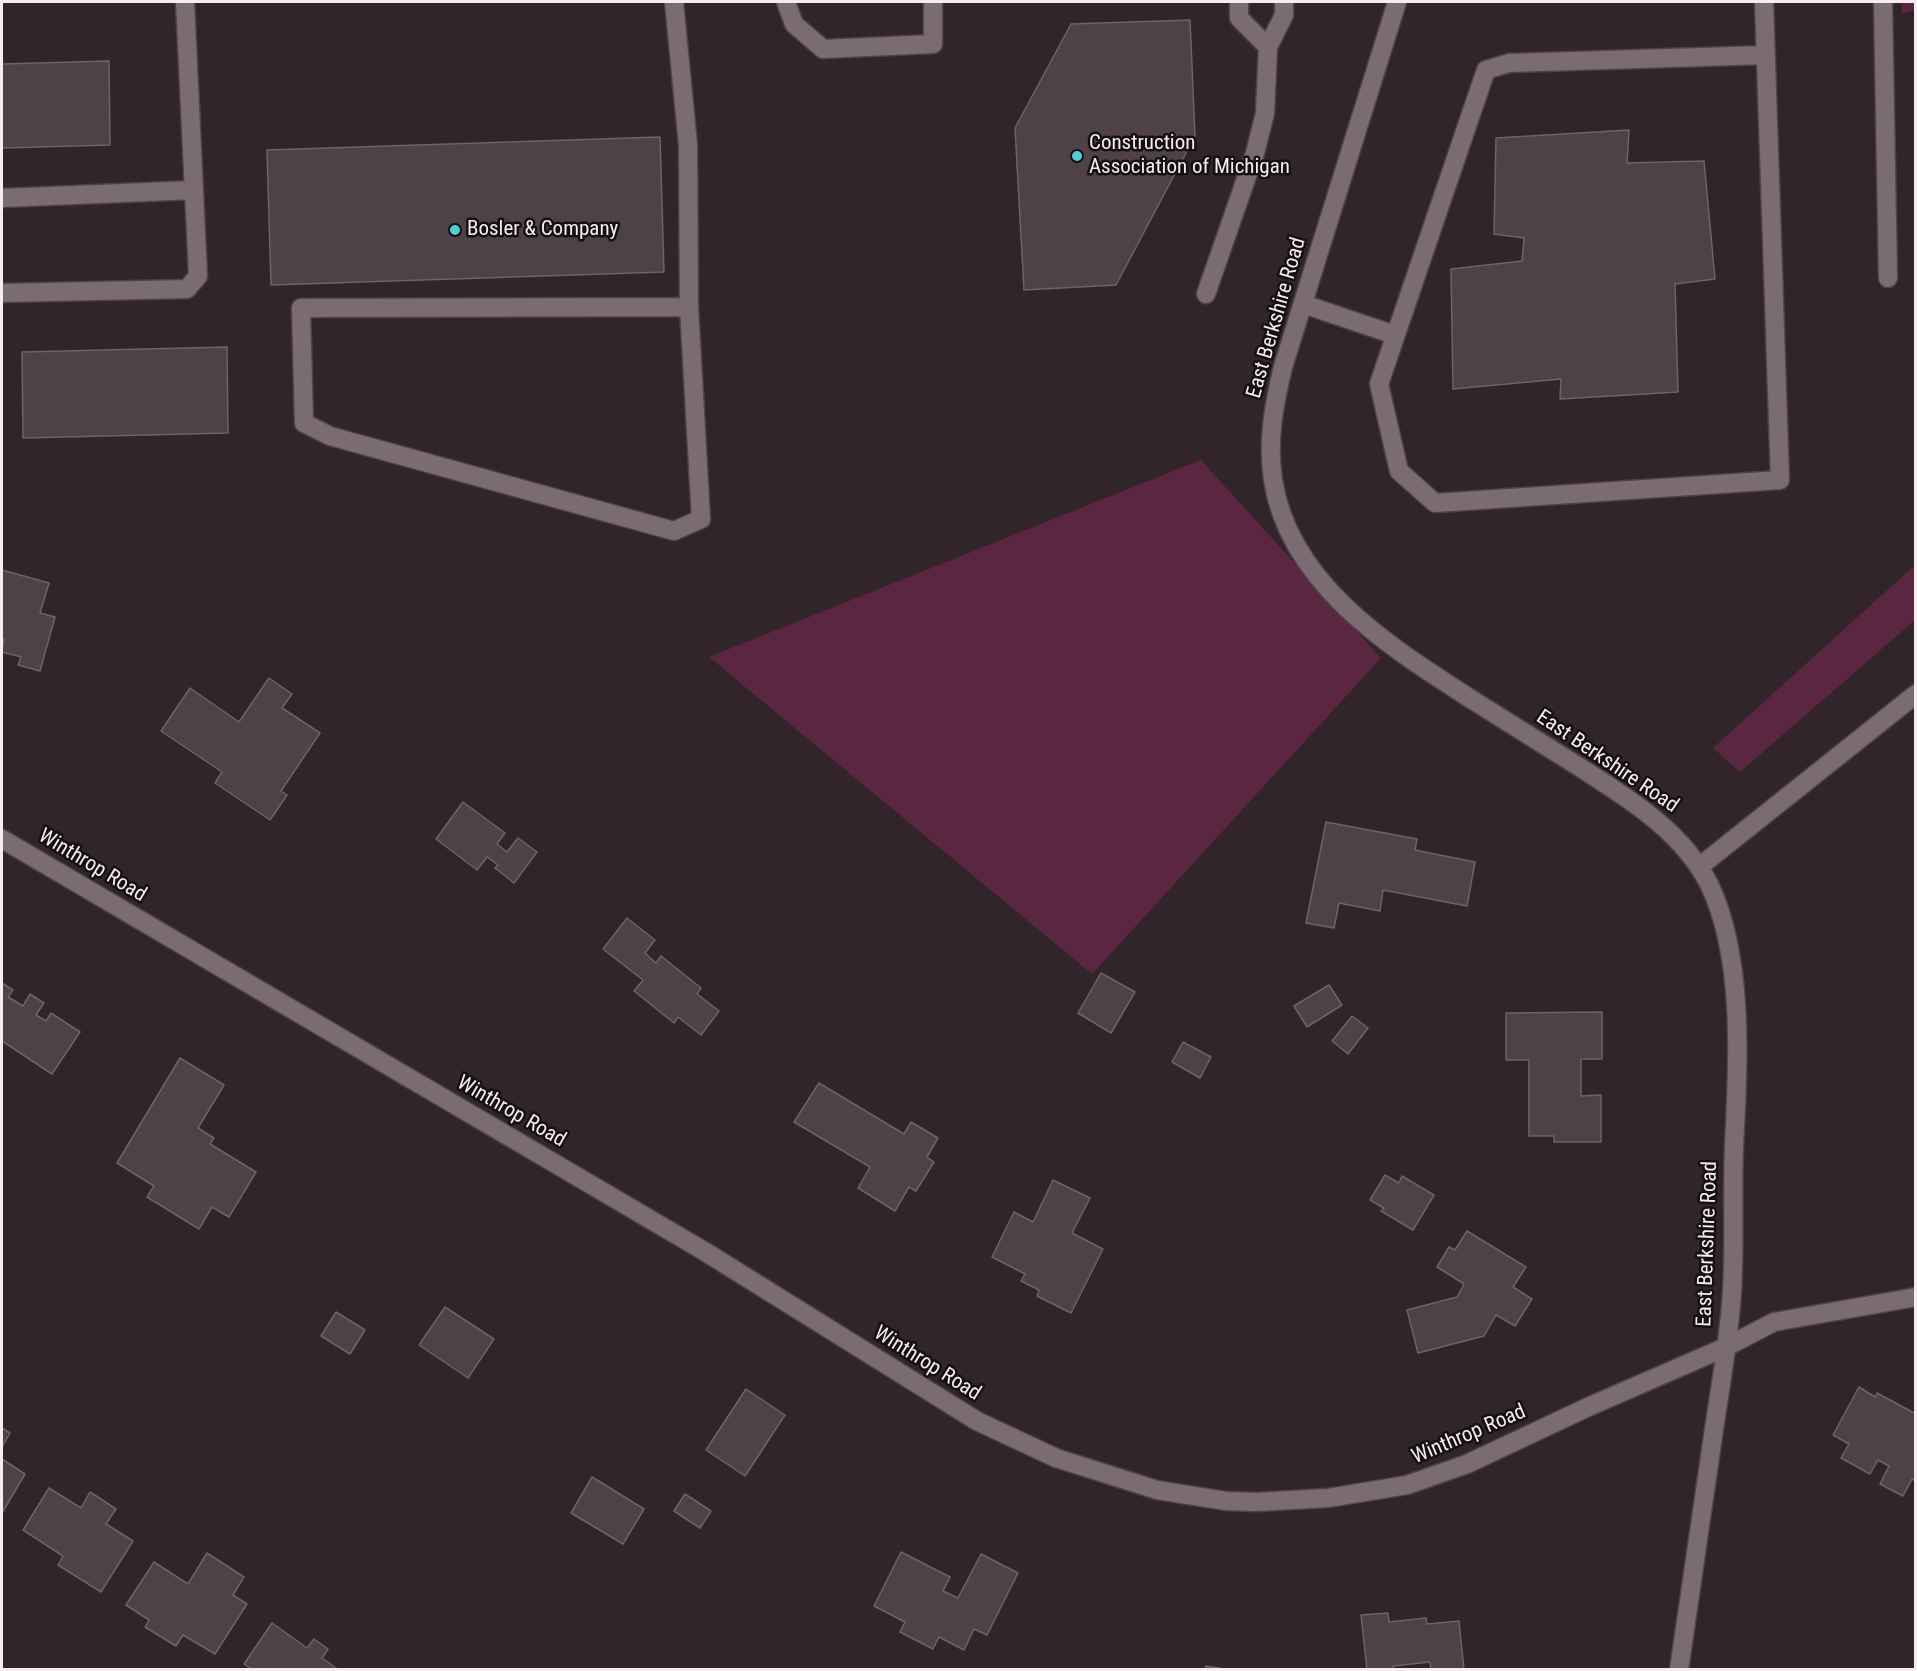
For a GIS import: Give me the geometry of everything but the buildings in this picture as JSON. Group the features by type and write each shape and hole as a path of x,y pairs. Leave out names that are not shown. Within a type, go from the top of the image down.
{"street":[{"path":"2,293 188,289 198,276 185,2"},
{"path":"674,2 688,145 689,308 701,519 674,531 330,436 304,423 301,308 689,308"},
{"path":"786,2 794,24 823,50 933,44 933,2"},
{"path":"1239,2 1239,18 1268,47"},
{"path":"1206,294 1255,153 1265,113 1268,47 1284,15 1284,2"},
{"name":"East Berkshire Road","path":"1397,2 1276,397 1271,449 1273,481 1281,513 1297,548 1341,602 1387,643 1632,802 1671,834 1699,867 1717,906 1734,989 1737,1074 1732,1290 1726,1347 1679,1670"},
{"path":"1764,2 1766,55 1780,480 1435,503 1399,471 1379,384 1486,70 1509,63 1766,55"},
{"path":"1883,2 1888,278"},
{"path":"2,198 194,190"},
{"path":"1303,304 1395,335"},
{"path":"1699,867 1915,696"},
{"name":"Winthrop Road","path":"2,839 704,1251 977,1421 1056,1458 1107,1476 1191,1497 1256,1502 1328,1498 1407,1485 1467,1464 1607,1398 1726,1347 1758,1329 1790,1318 1916,1297"}],"shaded area":[{"path":"1902,2 1915,2 1915,10 1902,14"},
{"path":"1201,460 1381,658 1092,974 709,657"},
{"path":"1915,565 1915,620 1740,772 1713,748"}],"place":[{"name":"Construction Association of Michigan","path":"1077,156"},
{"name":"Bosler & Company","path":"455,230"}]}
